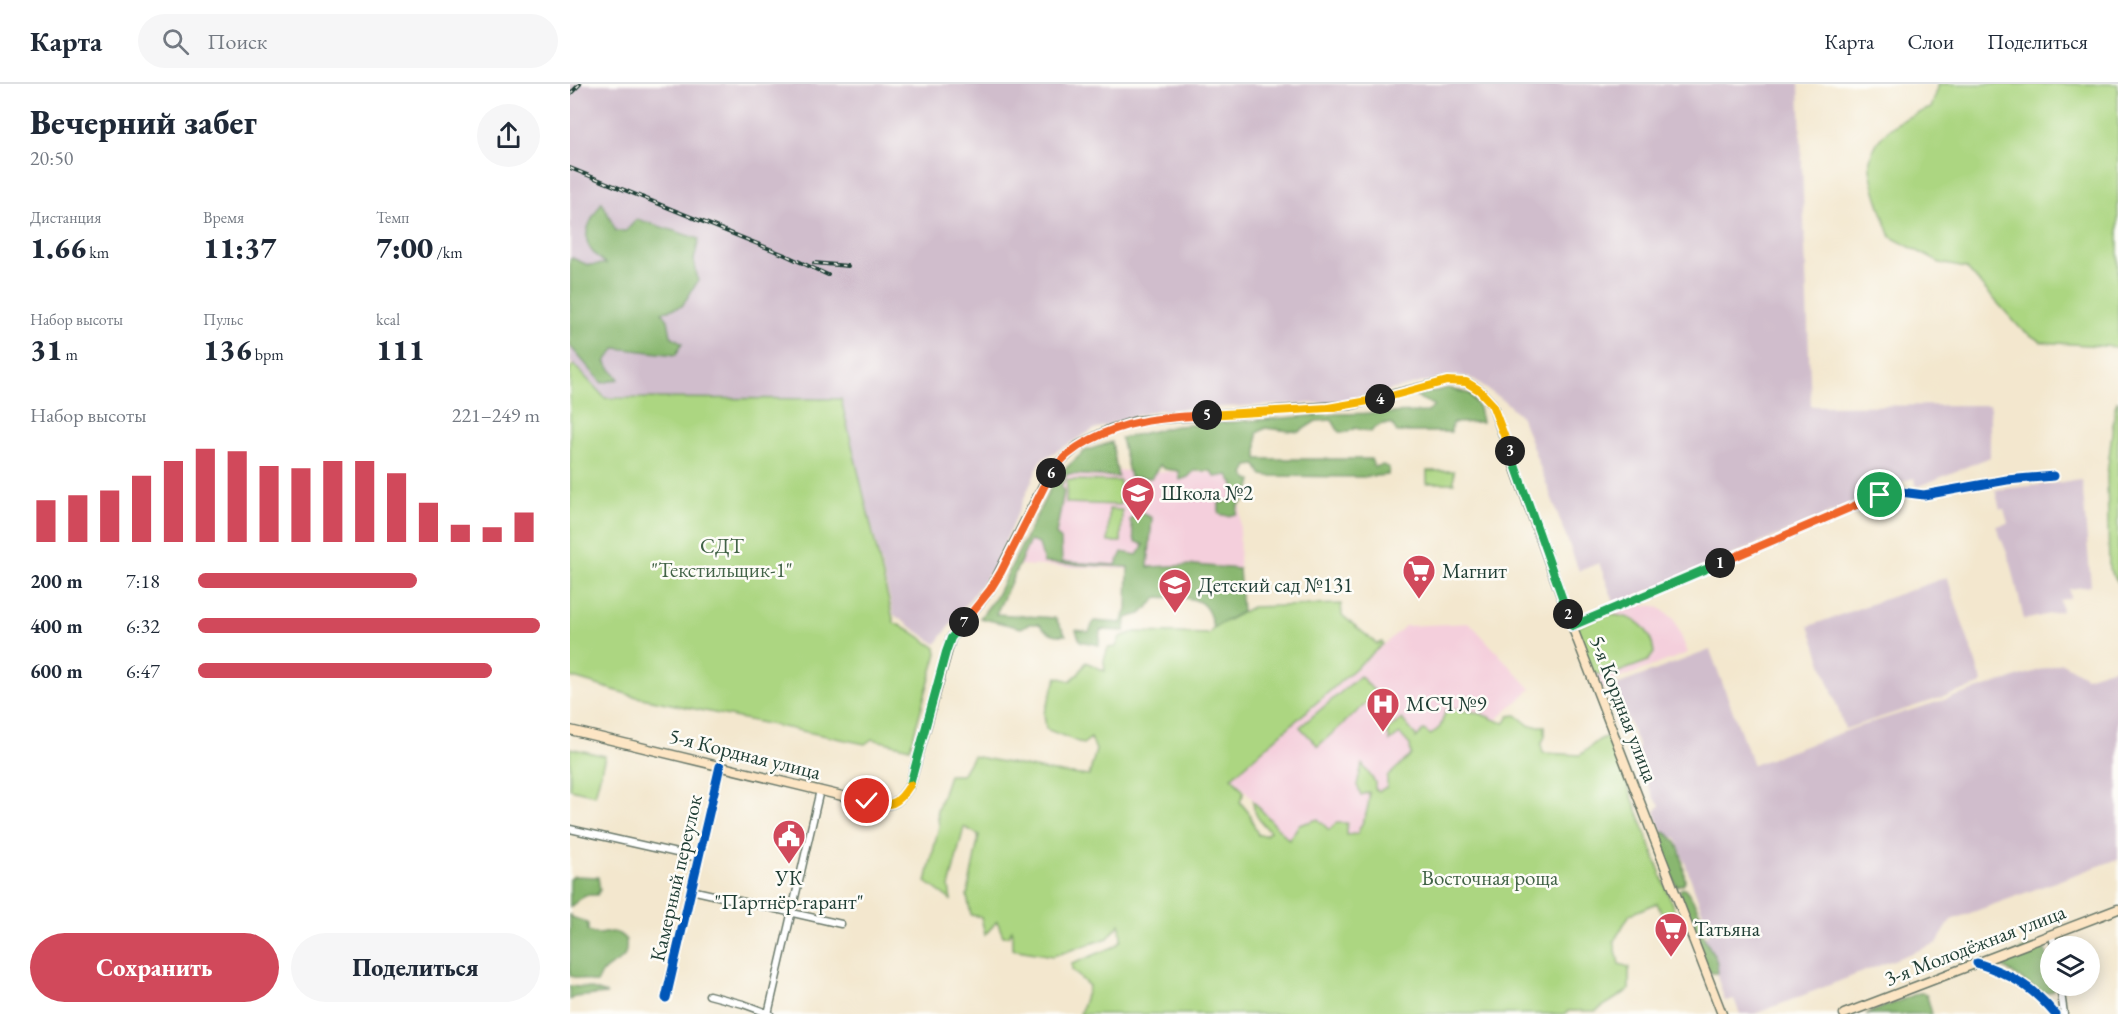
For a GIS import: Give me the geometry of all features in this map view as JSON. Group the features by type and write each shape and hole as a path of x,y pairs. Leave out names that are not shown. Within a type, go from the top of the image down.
{"main road":[{"name":"5-я Кордная улица","path":"570,730 880,804 896,804 910,785 951,638 990,590 1046,480 1056,465 1078,446 1111,429 1156,418 1328,408 1372,401 1447,381 1466,382 1479,390 1492,404 1572,626 1722,1014"},
{"name":"3-я Молодёжная улица","path":"1844,1014 2118,909"}],"street":[{"path":"1572,626 1880,495 1901,492 1924,495 2007,480 2054,476"},
{"name":"Камерный переулок","path":"666,998 720,766"},
{"path":"709,995 769,1014 820,790"},
{"name":"Камерный переулок","path":"570,829 699,858"},
{"name":"Камерный переулок","path":"691,890 841,924"},
{"path":"1977,963 2005,972 2029,988 2055,1014"},
{"path":"2061,996 2064,1014"}],"shaded area":[{"path":"570,84 1799,84 1811,406 1990,405 1990,457 1917,487 1914,478 1905,481 1615,605 1599,563 1579,571 1521,416 1503,400 1469,377 1449,376 1341,402 1157,410 1095,429 1041,460 994,567 936,644 894,615 841,400 605,398 570,362"},
{"name":"Школа №2","path":"1067,469 1241,474 1239,573 1015,565"},
{"path":"2082,480 2091,586 2069,589 2070,598 2060,600 2062,611 2024,620 2011,563 1996,526 2008,523 2004,509 2000,509 1995,490"},
{"path":"1947,577 1982,681 1980,685 1845,729 1809,626"},
{"path":"1636,605 1657,606 1674,619 1688,653 1612,681 1602,691 1578,626"},
{"name":"МСЧ №9","path":"1470,623 1531,689 1321,877 1233,777 1405,626"},
{"path":"1710,650 1753,765 1857,727 2062,663 2086,677 2118,667 2118,859 1951,920 1937,943 1755,1014 1740,1014 1734,999 1725,1001 1704,936 1710,933 1676,838 1662,833 1655,812 1660,805 1654,798 1635,756 1639,747 1614,686"}],"green space":[{"path":"1938,84 2118,84 2118,347 2041,342 2021,329 1966,268 1940,263 1891,237 1874,187 1870,167 1873,150 1893,126 1912,115 1931,108"},
{"path":"602,202 616,231 626,231 637,219 699,239 694,260 698,281 682,306 662,312 668,320 671,336 682,343 676,355 616,348 605,362 619,379 602,383 570,346 570,260 572,258 588,265 606,264 593,253 587,239 589,226"},
{"name":"СДТ \"Текстильщик-1\"","path":"574,365 605,398 841,399 894,623 908,629 936,648 937,653 910,748 872,739 865,744 637,697 570,677 570,368"},
{"path":"1448,388 1470,394 1479,408 1482,422 1452,423 1451,432 1397,432 1392,424 1382,424 1371,432 1355,428 1348,432 1339,432 1332,420 1316,421 1299,432 1265,428 1257,433 1257,459 1371,459 1374,467 1383,465 1389,468 1388,475 1270,476 1262,475 1256,465 1248,466 1244,474 1247,479 1252,480 1248,497 1238,506 1237,514 1228,516 1219,514 1219,503 1232,500 1234,484 1228,475 1215,477 1211,471 1194,471 1188,477 1180,480 1179,471 1165,469 1160,465 1151,478 1130,477 1121,438 1176,426 1338,414 1428,412 1434,405 1414,396"},
{"path":"2118,400 2118,582 2109,569 2107,475 2115,407"},
{"path":"1112,442 1118,477 1067,474 1061,487 1064,491 1056,534 1061,540 1062,562 1116,565 1122,552 1137,555 1144,545 1135,541 1130,520 1139,511 1152,518 1148,567 1195,565 1239,569 1242,612 1213,628 1210,616 1201,603 1187,598 1158,597 1141,614 1126,618 1125,631 1100,630 1099,645 1080,641 1076,630 1089,632 1094,621 1121,623 1127,609 1128,567 1044,563 1039,544 1030,541 996,614 1055,618 1066,635 1051,633 1039,624 1029,624 1021,628 980,618 997,595 1056,477 1085,451"},
{"path":"1427,471 1454,471 1454,483 1427,483"},
{"path":"1067,480 1120,481 1120,505 1066,503"},
{"path":"1109,509 1122,510 1121,542 1108,542"},
{"name":"Восточная роща","path":"1341,604 1342,615 1377,644 1382,642 1383,644 1232,777 1244,792 1240,802 1249,813 1258,835 1266,835 1270,831 1258,818 1253,801 1289,840 1299,825 1318,819 1329,830 1336,823 1347,823 1347,835 1357,834 1369,803 1369,792 1361,795 1357,785 1362,764 1375,782 1375,789 1379,791 1387,787 1387,777 1411,755 1410,745 1400,734 1390,741 1387,730 1402,719 1416,738 1424,730 1431,735 1440,727 1446,710 1477,713 1505,723 1509,716 1516,715 1530,726 1545,726 1545,736 1541,745 1543,753 1580,755 1609,735 1676,915 1665,922 1657,903 1630,914 1614,941 1619,964 1629,967 1629,990 1596,1011 1568,1011 1565,1014 1080,1014 1089,986 1072,970 1072,964 1116,946 1121,940 1120,924 1108,938 1053,956 1012,949 1012,930 1008,936 1003,936 997,921 985,935 981,917 971,915 967,896 979,835 964,827 949,887 951,900 926,882 939,826 937,811 949,775 962,775 973,756 1054,772 1089,776 1096,750 1091,738 1083,744 1046,729 1044,713 1057,677 1070,681 1086,662 1105,671 1104,660 1108,648 1116,647 1120,637 1135,632 1209,634 1213,628 1252,607"},
{"path":"1605,615 1632,619 1644,628 1649,635 1654,653 1648,661 1608,676 1592,673 1576,631 1577,627"},
{"path":"1360,676 1377,694 1318,746 1300,727"},
{"path":"570,748 605,756 595,795 570,789"},
{"path":"1664,832 1675,840 1678,846 1685,881 1683,884 1676,886 1661,847 1660,834"},
{"path":"574,876 598,877 600,890 597,895 585,895 570,907 570,879"},
{"path":"1682,888 1687,890 1700,914 1703,935 1717,963 1717,973 1711,973 1705,967 1695,944 1691,917 1681,902 1680,890"},
{"path":"570,914 571,917 588,924 588,931 598,934 612,932 621,935 626,940 624,957 604,971 597,983 570,976"},
{"path":"2040,945 2040,992 2003,967 2001,963 2013,953"},
{"path":"570,986 589,988 607,994 575,997 570,1000"},
{"path":"1919,993 1927,996 1932,1014 1866,1014"}],"railway":[{"path":"570,94 580,84"},
{"path":"570,168 785,255 828,275"},
{"path":"814,263 848,266"}],"cycle path":[{"path":"1572,626 1880,495 1901,492 1924,495 2007,480 2054,476"},
{"path":"666,998 720,766"},
{"path":"1977,963 2020,982 2038,996 2055,1014"}],"place":[{"name":"Школа №2","path":"1138,522"},
{"name":"Магнит","path":"1419,600"},
{"name":"Детский сад №131","path":"1175,614"},
{"name":"МСЧ №9","path":"1383,733"},
{"name":"УК \"Партнёр-гарант\"","path":"789,865"},
{"name":"Татьяна","path":"1671,958"}],"route":[{"path":"867,801 888,805 896,804 910,785 951,638 990,590 1001,572 1046,480 1056,465 1078,446 1120,426 1156,418 1352,405 1447,381 1466,382 1479,390 1492,404 1572,626 1880,495"}]}
